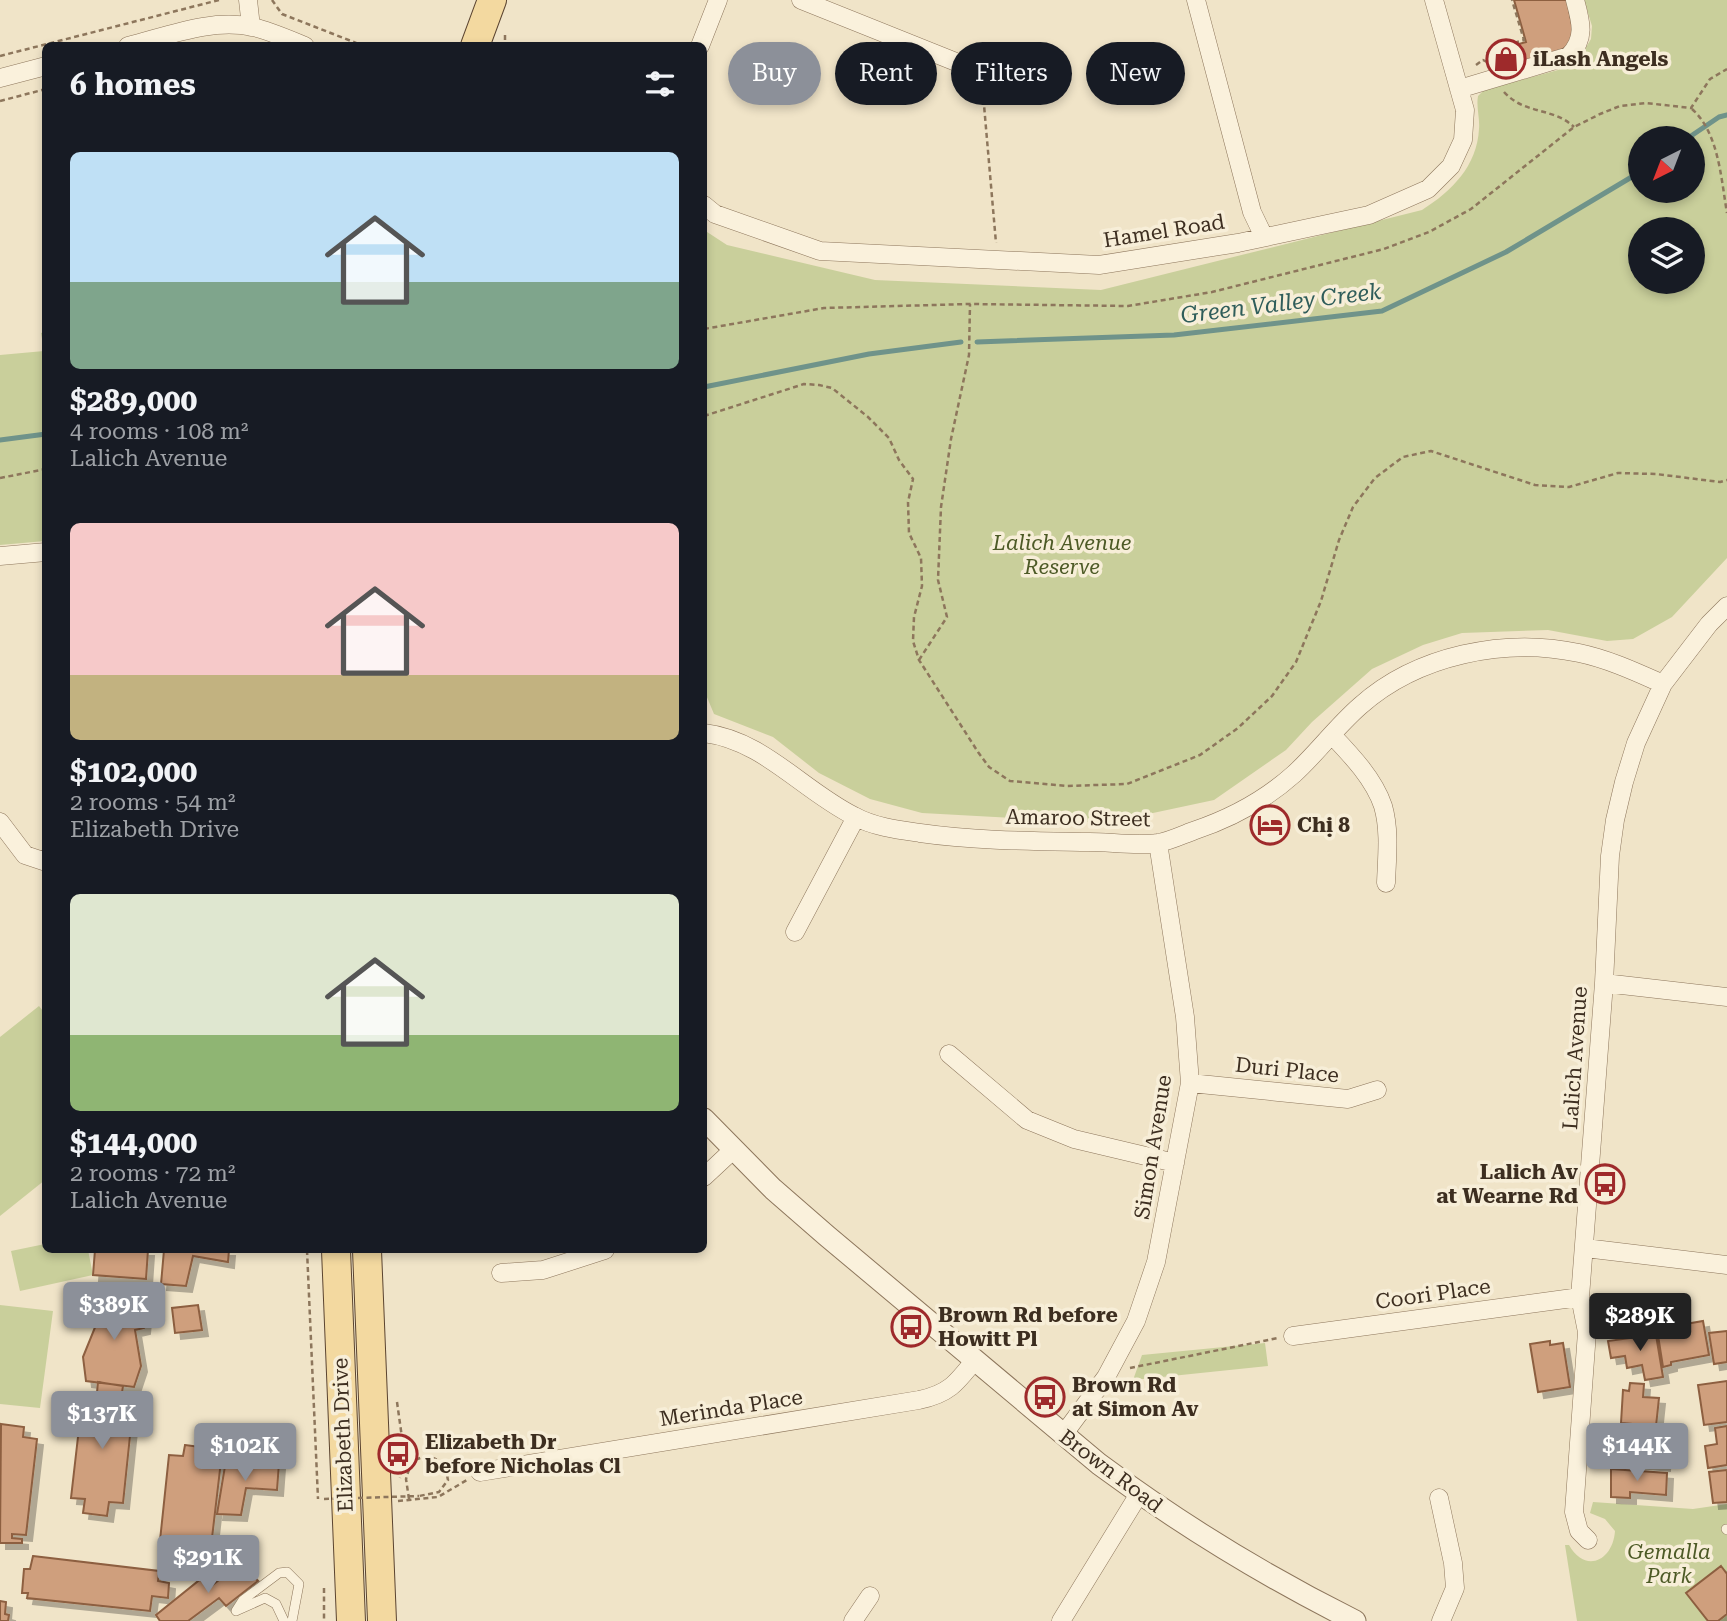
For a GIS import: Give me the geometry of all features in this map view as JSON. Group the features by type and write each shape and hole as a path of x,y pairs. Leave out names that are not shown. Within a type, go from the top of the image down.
{"main road":[{"path":"476,42 492,0"},
{"name":"Elizabeth Drive","path":"336,1253 351,1621"},
{"name":"Elizabeth Drive","path":"368,1253 382,1621"}],"street":[{"path":"248,0 251,27"},
{"path":"702,42 718,0"},
{"path":"801,0 951,60"},
{"path":"1196,0 1252,212 1265,237"},
{"name":"Hamel Road","path":"707,207 715,214 820,251 1099,265 1265,237 1369,215 1428,189 1451,166 1463,140 1465,110 1434,0"},
{"path":"1459,89 1569,56 1577,48 1581,37 1582,26 1575,0"},
{"path":"143,42 199,27 227,24 251,27 294,42"},
{"path":"0,78 42,67"},
{"path":"0,556 42,552"},
{"name":"Lalich Avenue","path":"1588,1541 1580,1531 1574,1512 1587,1332 1580,1297 1604,983 1610,856 1615,820 1636,743 1663,684 1709,624 1727,606"},
{"name":"Amaroo Street","path":"707,733 724,735 757,750 803,785 856,817 895,830 953,838 1158,843 1213,824 1266,797 1294,774 1362,704 1386,686 1416,670 1496,648 1542,647 1580,653 1620,665 1663,684"},
{"path":"1332,734 1371,782 1382,804 1387,830 1386,883"},
{"path":"795,932 856,817"},
{"path":"0,822 25,855 42,861"},
{"name":"Simon Avenue","path":"1063,1436 1109,1372 1136,1321 1156,1262 1190,1083 1185,1017 1158,843"},
{"path":"1604,983 1727,997"},
{"path":"949,1055 1027,1120 1074,1139 1175,1163"},
{"name":"Duri Place","path":"1190,1083 1348,1099 1377,1090"},
{"name":"Brown Road","path":"707,1122 733,1150 827,1237 1063,1436 1139,1494 1234,1556 1356,1621"},
{"path":"707,1174 733,1150"},
{"path":"1585,1248 1727,1265"},
{"path":"501,1273 543,1270 596,1253"},
{"name":"Coori Place","path":"1293,1336 1580,1297"},
{"name":"Merinda Place","path":"480,1472 919,1400 946,1391 957,1384 974,1361"},
{"path":"1060,1621 1139,1494"},
{"path":"1439,1498 1453,1563 1455,1588 1441,1621"},
{"path":"853,1621 870,1596"}],"lane":[{"path":"285,1621 276,1604 264,1598 236,1611 243,1600 279,1573 287,1572 299,1584 292,1621"}],"path":[{"path":"55,42 219,0"},
{"path":"272,0 282,13 354,42"},
{"path":"1491,64 1487,51 1524,40 1512,0"},
{"path":"0,56 42,45"},
{"path":"1501,87 1505,94 1521,106 1557,116 1574,127"},
{"path":"0,101 42,90"},
{"path":"991,105 998,260"},
{"path":"1691,108 1700,116 1710,136 1727,213"},
{"path":"919,660 947,617 938,580 941,508 951,439 970,355 970,304"},
{"path":"707,415 804,384 819,384 832,388 868,416 889,438 898,460 913,479 908,502 909,533 921,558 922,586 914,617 913,640 919,660 989,767 1010,781 1067,786 1127,784 1200,755 1238,728 1272,696 1296,662 1321,601 1339,540 1353,507 1375,478 1403,457 1431,451 1535,485 1569,487 1618,473 1727,480"},
{"path":"0,478 42,470"},
{"path":"307,1253 318,1499"},
{"path":"1109,1372 1293,1336"},
{"path":"324,1499 435,1495 448,1479 445,1466 433,1457 417,1458 411,1463 407,1470 408,1490 409,1499"},
{"path":"395,1502 438,1497 480,1472"},
{"path":"324,1588 324,1621"}],"green space":[{"name":"Lalich Avenue Reserve","path":"1584,0 1727,0 1727,558 1672,617 1633,639 1607,641 1548,630 1462,633 1423,645 1372,669 1312,722 1286,750 1214,800 1106,823 922,813 870,799 819,773 773,737 714,714 707,697 707,232 727,245 875,280 1101,290 1422,210 1453,186 1468,166 1477,142 1478,96 1484,90 1569,67 1579,59 1591,39 1592,26"},
{"path":"42,351 42,541 0,545 0,355"},
{"path":"39,1006 42,1010 42,1182 0,1216 0,1037"},
{"path":"42,1245 42,1253 89,1253 93,1275 20,1291 11,1251"},
{"path":"0,1305 53,1311 40,1408 0,1404"},
{"path":"1265,1343 1268,1366 1133,1380 1142,1355"},
{"name":"Gemalla Park","path":"1593,1502 1693,1509 1727,1504 1727,1621 1577,1621 1565,1545 1569,1545 1575,1554 1583,1559 1597,1560 1609,1550 1615,1531 1605,1519 1590,1513"}],"building":[{"path":"1514,0 1567,0 1574,34 1567,46 1559,52 1498,70 1492,52 1526,42"},
{"path":"95,1253 148,1253 146,1279 93,1275"},
{"path":"164,1253 229,1253 228,1262 193,1256 186,1286 161,1284"},
{"path":"120,1295 146,1306 144,1328 135,1330 141,1366 134,1387 86,1381 83,1357 96,1325 90,1322 92,1300"},
{"path":"198,1305 202,1330 175,1333 172,1308"},
{"path":"1703,1321 1709,1355 1671,1362 1671,1365 1663,1367 1657,1329"},
{"path":"1655,1329 1663,1377 1645,1380 1642,1365 1627,1368 1625,1356 1611,1358 1608,1341 1638,1337 1637,1331"},
{"path":"1727,1331 1727,1362 1714,1364 1709,1333"},
{"path":"1550,1341 1550,1345 1563,1343 1570,1387 1538,1392 1530,1344"},
{"path":"1727,1381 1727,1422 1704,1425 1698,1385"},
{"path":"98,1382 123,1386 120,1406 133,1407 123,1503 109,1502 107,1516 83,1513 85,1499 71,1498 82,1402 96,1403"},
{"path":"1630,1383 1644,1384 1643,1397 1659,1398 1656,1426 1621,1423 1623,1390 1629,1391"},
{"path":"1,1424 24,1427 23,1437 37,1439 26,1535 12,1534 12,1538 22,1539 22,1543 0,1543"},
{"path":"1615,1425 1667,1429 1664,1465 1612,1460"},
{"path":"1727,1426 1727,1465 1708,1468 1705,1446 1717,1444 1715,1428"},
{"path":"185,1445 208,1448 207,1459 221,1461 210,1555 197,1553 196,1564 171,1561 173,1551 159,1550 169,1455 183,1456"},
{"path":"226,1460 279,1463 277,1490 246,1488 241,1515 217,1514"},
{"path":"1611,1469 1667,1473 1666,1495 1630,1492 1630,1498 1611,1497"},
{"path":"1727,1470 1727,1502 1713,1503 1709,1472"},
{"path":"33,1556 159,1571 158,1581 169,1583 168,1598 152,1596 150,1611 27,1598 28,1593 22,1593 24,1569 30,1569"},
{"path":"241,1563 258,1581 226,1606 219,1598 188,1621 160,1621 156,1615 202,1578 210,1587"},
{"path":"1721,1566 1727,1574 1727,1614 1718,1621 1708,1621 1686,1593"},
{"path":"0,1601 6,1602 5,1614 9,1615 8,1621 0,1621"}],"waterway":[{"name":"Green Valley Creek","path":"1705,126 1727,115"},
{"name":"Green Valley Creek","path":"977,342 1174,335 1382,311 1506,252 1628,179"},
{"name":"Green Valley Creek","path":"707,386 869,354 961,342"},
{"name":"Green Valley Creek","path":"0,440 42,435"}],"place":[{"name":"iLash Angels","path":"1506,59"},
{"name":"Chị 8","path":"1270,825"},
{"name":"Lalich Av at Wearne Rd","path":"1605,1184"},
{"name":"Brown Rd before Howitt Pl","path":"911,1327"},
{"name":"Brown Rd at Simon Av","path":"1045,1397"},
{"name":"Elizabeth Dr before Nicholas Cl","path":"398,1454"}]}
